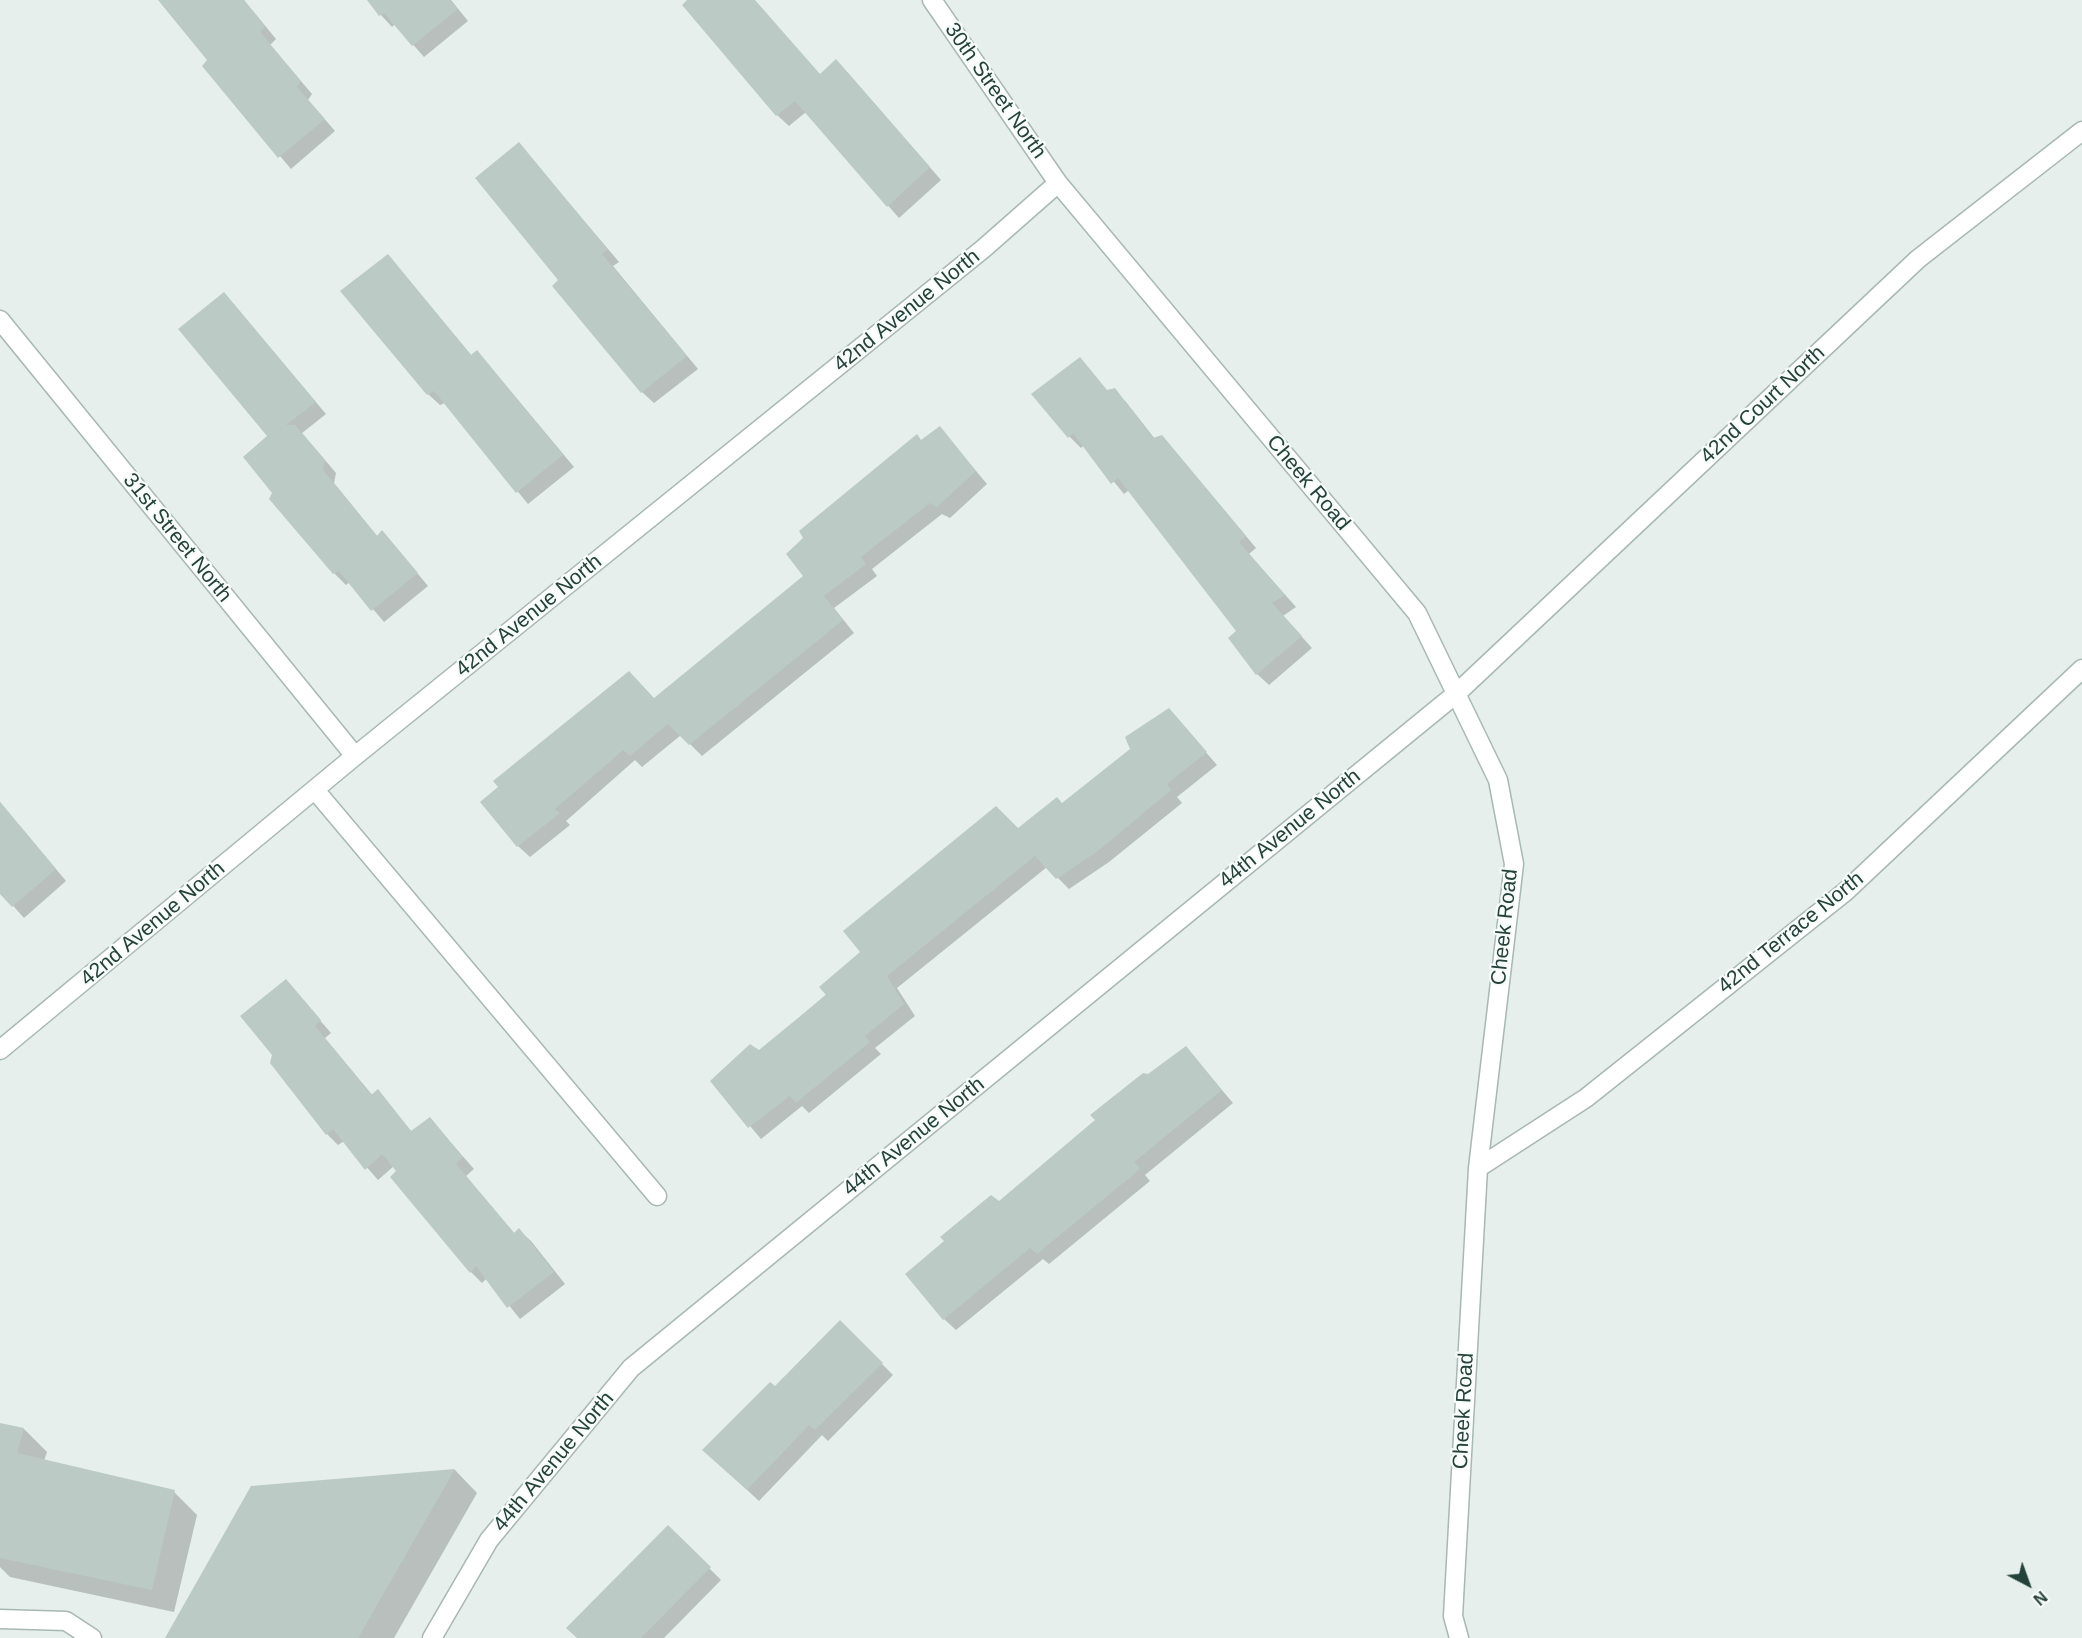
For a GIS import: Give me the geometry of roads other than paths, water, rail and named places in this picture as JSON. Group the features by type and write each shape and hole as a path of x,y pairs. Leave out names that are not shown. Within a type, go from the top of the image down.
{"street":[{"name":"30th Street North","path":"932,0 1058,183"},
{"name":"42nd Court North","path":"1456,693 1918,259 2082,131"},
{"name":"Cheek Road","path":"1058,183 1417,613 1498,780 1514,864 1478,1168 1453,1616 1459,1638"},
{"name":"42nd Avenue North","path":"0,1050 355,756 974,256 1058,183"},
{"name":"31st Street North","path":"0,320 355,756"},
{"name":"42nd Terrace North","path":"1478,1168 1586,1098 1845,892 2082,669"},
{"name":"44th Avenue North","path":"432,1638 489,1540 632,1368 1456,693"},
{"path":"315,790 657,1196"},
{"path":"0,1619 66,1621 92,1638"}]}
